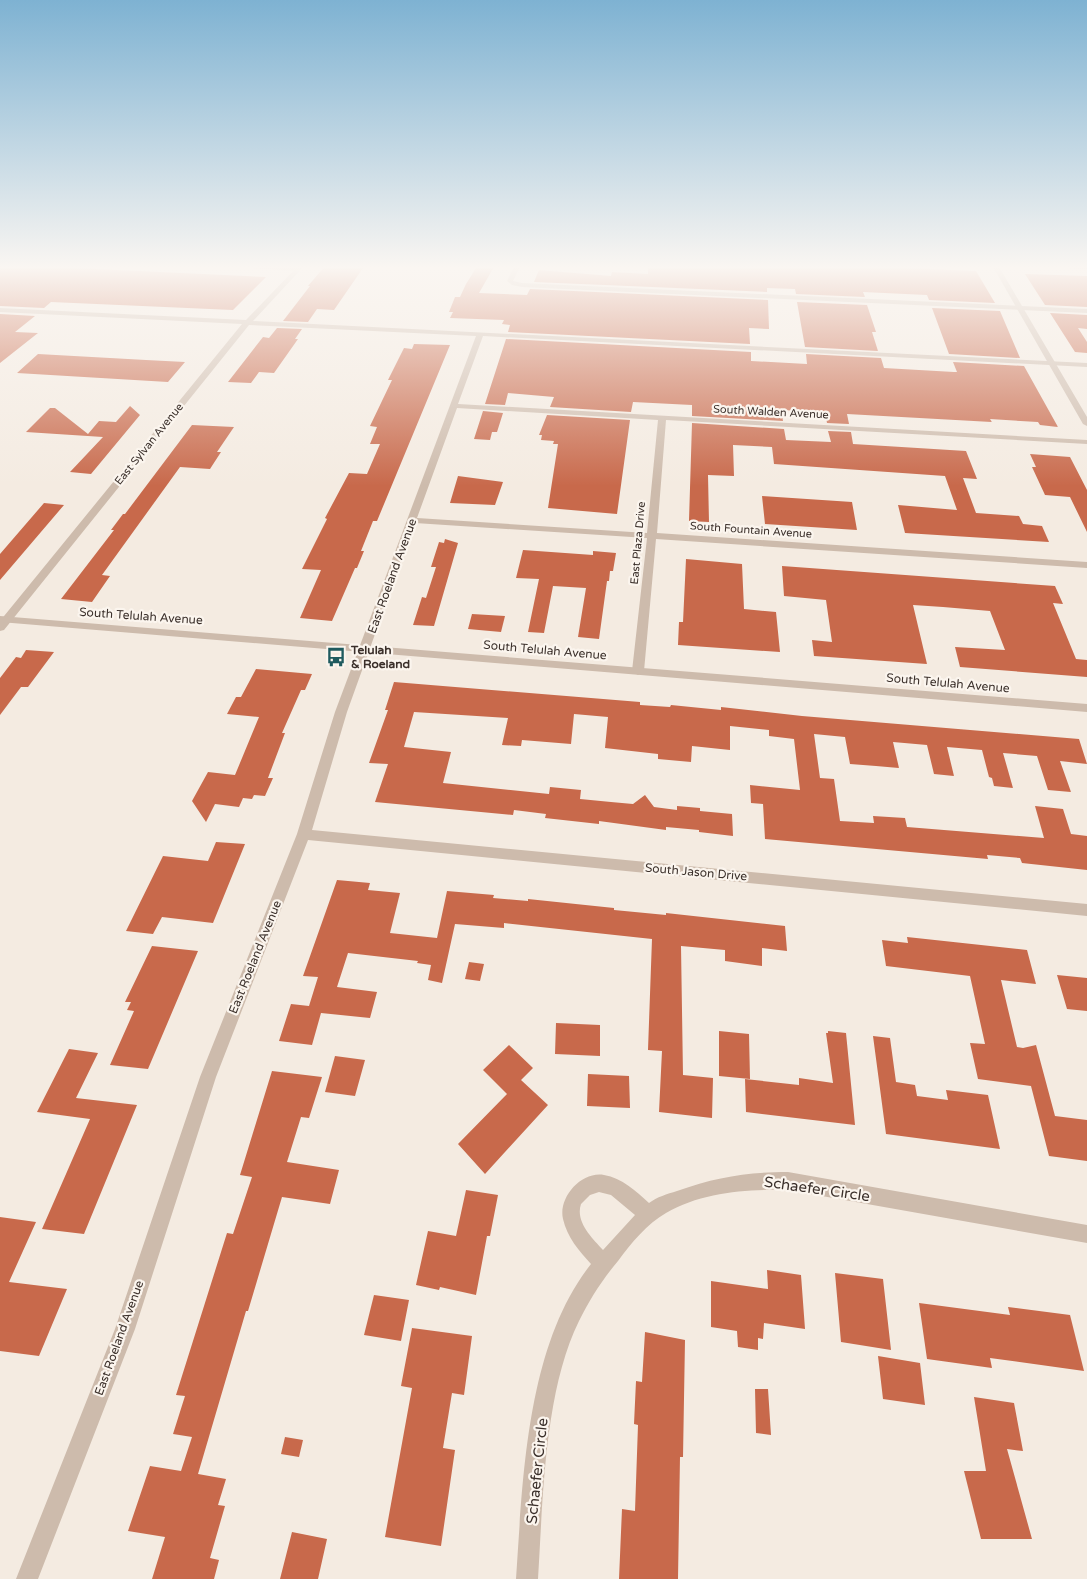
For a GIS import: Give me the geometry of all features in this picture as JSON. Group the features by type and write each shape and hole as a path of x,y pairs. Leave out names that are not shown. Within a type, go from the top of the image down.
{"street":[{"name":"East Sylvan Avenue","path":"2,622 235,339"},
{"name":"East Roeland Avenue","path":"27,1579 125,1329 208,1076 304,834 330,747 478,339"},
{"path":"569,339 1087,365"},
{"path":"1037,339 1087,424"},
{"name":"South Walden Avenue","path":"454,406 1087,442"},
{"name":"East Plaza Drive","path":"638,671 662,417"},
{"name":"South Fountain Avenue","path":"413,520 1087,565"},
{"name":"South Telulah Avenue","path":"2,622 365,648 1087,708"},
{"name":"South Jason Drive","path":"304,834 1087,910"},
{"name":"Schaefer Circle","path":"527,1579 537,1453 545,1399 560,1339 577,1302 602,1263 659,1206 721,1184 756,1180 780,1181 1087,1234"},
{"path":"602,1263 581,1240 574,1227 571,1215 573,1203 580,1192 590,1185 604,1183 622,1191 648,1215"}],"building":[{"path":"0,339 31,339 0,363"},
{"path":"262,339 298,339 274,373 259,372 251,383 228,382"},
{"path":"506,339 751,352 751,361 807,364 806,354 881,358 884,368 954,372 957,372 953,362 1024,366 1058,427 1040,425 1038,422 990,419 992,422 847,414 849,424 827,423 825,412 781,410 783,421 692,416 692,405 633,402 631,412 550,407 554,397 508,393 505,405 485,404"},
{"path":"643,339 750,339 750,344"},
{"path":"804,339 874,339 878,351 805,347"},
{"path":"943,339 1012,339 1020,358 949,354"},
{"path":"1066,339 1085,339 1087,342 1087,353 1075,352"},
{"path":"414,344 450,345 377,521 373,521 361,551 364,551 357,568 355,568 332,621 300,618 321,570 302,569 327,519 325,518 349,473 367,474 380,444 370,444 377,427 370,426 392,380 388,380 404,348 412,349"},
{"path":"38,354 185,362 168,382 17,373"},
{"path":"130,406 140,415 91,474 70,472 103,437 26,432 50,408 55,408 88,434 99,421 116,422"},
{"path":"483,411 503,413 497,432 492,432 490,440 474,439"},
{"path":"547,415 630,420 617,514 548,508 558,444 553,444 554,441 541,440 542,435 539,435"},
{"path":"692,423 784,429 786,440 831,442 828,431 851,432 853,444 966,451 977,479 963,478 976,513 1019,516 1023,524 1042,526 1049,542 905,533 898,505 957,510 945,476 774,464 772,447 733,445 734,476 708,475 709,522 689,521"},
{"path":"192,425 234,427 217,452 221,452 210,469 180,467 102,575 110,576 92,602 61,599 114,530 111,530 123,514 125,514"},
{"path":"1030,454 1070,457 1087,490 1087,532 1070,497 1045,495 1032,467 1036,467"},
{"path":"458,476 503,482 495,505 450,503"},
{"path":"762,496 852,502 857,530 765,524"},
{"path":"44,503 64,505 0,580 0,554"},
{"path":"445,539 458,543 434,626 413,625 422,597 426,598 436,567 431,567 439,542 444,543"},
{"path":"523,550 593,555 593,551 616,553 613,571 610,571 609,581 607,581 599,639 578,637 586,588 553,586 544,633 528,632 539,579 516,578"},
{"path":"686,559 742,564 744,609 776,612 780,652 678,645 679,622 683,622"},
{"path":"782,566 1055,586 1063,604 1053,603 1076,659 1087,660 1087,677 960,667 955,647 1005,650 990,611 943,607 913,605 927,664 814,656 812,640 832,642 826,600 784,596"},
{"path":"472,614 505,616 501,632 468,629"},
{"path":"26,650 54,652 28,687 21,687 0,715 0,678 16,657 21,658"},
{"path":"256,669 312,674 305,690 301,690 282,733 285,733 268,778 273,778 265,796 254,795 252,799 243,798 239,807 215,804 206,822 192,801 208,772 235,775 259,717 227,714 236,697 241,697"},
{"path":"394,682 640,702 640,705 670,707 671,705 721,710 721,707 802,716 1079,739 1087,764 1060,761 1071,792 1048,790 1037,756 1003,753 1013,788 994,786 992,778 989,777 982,750 947,747 954,776 934,774 927,745 893,742 899,768 850,764 845,737 814,734 820,778 834,779 840,821 874,823 873,816 905,818 907,827 1044,838 1035,806 1063,809 1071,834 1087,836 1087,870 1022,863 1020,858 987,855 988,859 765,839 763,804 751,803 750,785 800,790 794,739 769,736 769,730 730,726 730,750 692,746 691,762 658,759 658,754 605,748 608,717 574,714 571,744 522,740 521,746 502,745 508,718 414,712 404,747 451,752 443,783 549,794 550,787 581,790 580,799 633,804 645,795 654,807 677,810 677,806 700,808 700,811 732,814 733,836 699,832 699,830 666,827 666,830 599,821 599,824 545,818 546,814 514,810 513,815 375,802 388,764 369,763 388,710 385,710"},
{"path":"216,842 245,844 213,923 162,917 153,934 126,931 163,856 208,861"},
{"path":"337,880 370,883 368,890 400,893 390,933 437,938 447,891 494,895 493,898 528,901 528,899 614,908 614,910 666,915 666,913 785,926 787,951 762,948 762,966 725,961 725,950 681,946 683,1075 713,1078 712,1118 659,1112 662,1051 648,1050 652,939 504,923 504,928 455,924 442,983 428,980 431,965 417,963 418,961 348,953 337,987 377,992 370,1018 321,1013 312,1045 279,1041 291,1004 309,1006 318,977 303,976"},
{"path":"907,937 1027,950 1036,984 1001,980 1017,1047 1023,1048 1036,1045 1055,1116 1087,1120 1087,1161 1049,1156 1031,1086 978,1079 970,1043 985,1044 970,976 886,966 882,940 908,943"},
{"path":"152,946 198,951 148,1069 110,1065 134,1011 127,1010 131,1002 125,1002"},
{"path":"469,962 484,964 480,981 465,979"},
{"path":"1057,975 1087,978 1087,1011 1067,1009"},
{"path":"556,1023 600,1025 600,1056 555,1054"},
{"path":"719,1031 749,1034 750,1079 719,1076"},
{"path":"828,1031 846,1033 855,1125 746,1112 745,1079 799,1085 799,1078 833,1083 826,1033"},
{"path":"873,1036 890,1038 896,1082 915,1085 917,1096 948,1100 946,1090 988,1095 1000,1149 886,1134"},
{"path":"509,1045 533,1068 521,1080 548,1105 485,1174 458,1144 507,1094 483,1070"},
{"path":"69,1049 98,1053 76,1098 137,1105 84,1234 42,1229 90,1119 37,1112"},
{"path":"335,1056 365,1060 355,1096 325,1092"},
{"path":"272,1071 322,1077 309,1118 301,1117 287,1162 339,1170 330,1204 282,1197 248,1311 246,1311 198,1474 226,1479 218,1505 225,1506 210,1558 219,1560 214,1579 152,1579 165,1537 128,1531 150,1466 181,1471 192,1437 173,1434 185,1396 176,1395 227,1233 233,1234 252,1177 240,1175"},
{"path":"588,1074 629,1076 630,1108 587,1106"},
{"path":"466,1190 498,1195 490,1236 487,1236 476,1295 440,1287 439,1290 416,1285 428,1231 456,1236"},
{"path":"0,1217 36,1222 9,1282 67,1289 39,1356 0,1351"},
{"path":"767,1270 801,1275 805,1329 764,1323 763,1339 758,1338 758,1350 738,1347 737,1331 711,1327 711,1281 768,1289"},
{"path":"835,1273 883,1279 891,1350 841,1342"},
{"path":"374,1295 409,1300 401,1341 364,1335"},
{"path":"919,1303 1010,1315 1008,1307 1070,1315 1084,1371 990,1358 992,1368 927,1359"},
{"path":"412,1328 472,1336 464,1395 452,1393 443,1448 455,1450 441,1546 385,1537 412,1388 401,1386"},
{"path":"645,1332 685,1340 683,1457 680,1457 678,1579 619,1579 622,1509 635,1511 638,1425 634,1424 636,1381 642,1382"},
{"path":"878,1356 920,1363 925,1405 883,1399"},
{"path":"755,1389 768,1389 771,1435 756,1433"},
{"path":"974,1397 1014,1403 1023,1451 1007,1449 1032,1539 981,1539 964,1471 986,1471"},
{"path":"285,1437 303,1440 299,1457 281,1454"},
{"path":"292,1532 327,1539 318,1579 280,1579"}],"place":[{"name":"Telulah & Roeland","path":"336,657"}]}
